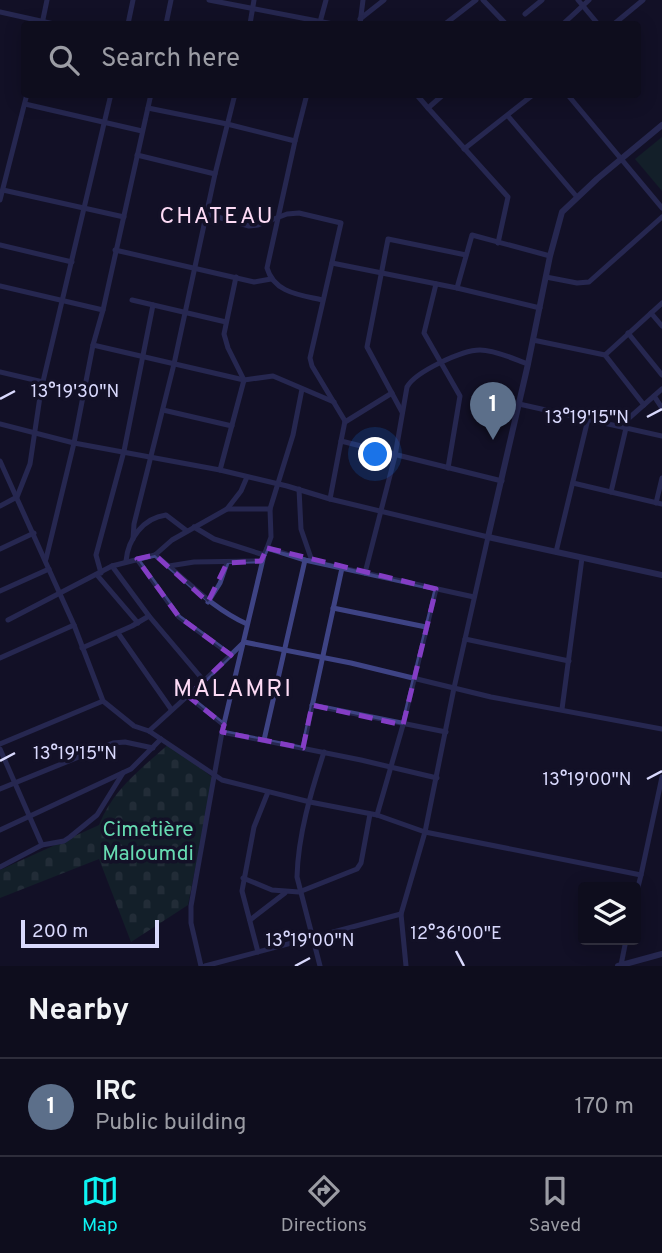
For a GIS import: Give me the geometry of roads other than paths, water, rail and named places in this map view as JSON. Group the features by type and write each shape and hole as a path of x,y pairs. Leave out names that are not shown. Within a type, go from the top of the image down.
{"street":[{"path":"42,21 47,0"},
{"path":"129,21 133,0"},
{"path":"167,21 171,0"},
{"path":"209,0 314,21"},
{"path":"251,21 254,0"},
{"path":"320,21 326,0"},
{"path":"360,21 363,0"},
{"path":"361,21 384,0"},
{"path":"449,21 476,0"},
{"path":"483,0 503,21"},
{"path":"525,15 542,0"},
{"path":"565,21 580,3 589,0"},
{"path":"618,21 643,0"},
{"path":"580,3 595,21"},
{"path":"0,12 34,21"},
{"path":"0,200 26,98"},
{"path":"0,506 17,497 25,481 36,435 43,382 110,98"},
{"path":"45,560 74,443 93,345 150,98"},
{"path":"133,539 136,512 174,364 234,98"},
{"path":"306,98 268,262 271,279 283,289 322,300"},
{"path":"419,98 508,197 498,243"},
{"path":"428,108 439,98"},
{"path":"464,149 530,98"},
{"path":"569,98 662,208"},
{"path":"25,104 142,131"},
{"path":"148,108 295,141"},
{"path":"508,116 577,197"},
{"path":"406,966 401,914 425,832 474,597 562,212 662,125"},
{"path":"137,155 215,174"},
{"path":"3,190 124,217"},
{"path":"207,214 253,226 299,213 341,223 310,362 345,422 330,499"},
{"path":"546,277 577,284 589,282 662,218"},
{"path":"457,288 472,235 550,256"},
{"path":"402,412 367,347 388,239 466,255"},
{"path":"0,245 72,262"},
{"path":"115,250 260,282 271,279"},
{"path":"332,262 540,308"},
{"path":"220,470 244,380 226,344 224,334 236,277"},
{"path":"436,284 424,328 426,337 460,396 448,468"},
{"path":"0,286 103,310"},
{"path":"132,300 226,322"},
{"path":"605,355 662,303"},
{"path":"138,623 99,574 96,555 124,451 153,304"},
{"path":"651,313 662,326"},
{"path":"628,333 662,375"},
{"path":"533,340 605,355 644,405"},
{"path":"93,345 244,380 273,376 334,402"},
{"path":"365,573 395,456 410,381 441,362 474,351 483,350 528,364"},
{"path":"0,372 43,382"},
{"path":"302,389 293,435 270,509 271,537 263,558 222,732 191,906 191,923 203,966 401,914"},
{"path":"611,492 623,427 662,389"},
{"path":"345,422 392,393"},
{"path":"654,397 662,408"},
{"path":"519,404 662,436"},
{"path":"163,410 232,426"},
{"path":"556,552 588,419"},
{"path":"0,424 74,443 220,470 488,537 662,575"},
{"path":"341,441 502,481"},
{"path":"0,461 74,625 103,701 134,726 149,731 215,778 374,815 425,832 641,874"},
{"path":"8,620 112,566 155,555 162,547 187,531 227,509 241,491 247,477"},
{"path":"573,483 659,504 662,478"},
{"path":"264,740 308,561 301,529 299,489"},
{"path":"227,509 270,509"},
{"path":"126,561 127,550 133,539 144,524 152,519 166,515 187,531"},
{"path":"194,527 204,535 263,558"},
{"path":"0,549 34,533"},
{"path":"267,548 308,561 474,597"},
{"path":"155,555 208,602 247,624"},
{"path":"169,566 263,558"},
{"path":"562,709 582,558"},
{"path":"137,559 184,622 231,655"},
{"path":"208,602 220,583 227,563"},
{"path":"112,566 149,616 204,681"},
{"path":"303,748 342,568"},
{"path":"0,591 49,569"},
{"path":"243,878 285,892 299,892 359,868 403,725 436,589"},
{"path":"333,608 426,627"},
{"path":"82,648 149,616"},
{"path":"0,658 74,625"},
{"path":"118,633 171,709"},
{"path":"465,639 569,661"},
{"path":"149,731 244,642"},
{"path":"244,642 322,657 491,697 662,729"},
{"path":"188,696 224,725"},
{"path":"0,744 103,701"},
{"path":"312,705 446,732"},
{"path":"222,732 437,778"},
{"path":"0,830 123,773 140,762 161,739"},
{"path":"0,789 113,743 133,743 153,748"},
{"path":"0,749 42,845"},
{"path":"320,966 299,892 297,862 324,752"},
{"path":"0,867 42,845 64,841 97,815 123,773"},
{"path":"639,882 662,777"},
{"path":"258,952 242,891 254,827 268,792"},
{"path":"250,920 285,892"},
{"path":"625,945 620,966 641,963 662,954"}],"place":[{"name":"IRC","path":"493,440"}],"district":[{"name":"CHATEAU","path":"217,215"},
{"name":"MALAMRI","path":"233,688"}],"park label":[{"name":"Cimetière Maloumdi","path":"148,841"}]}
